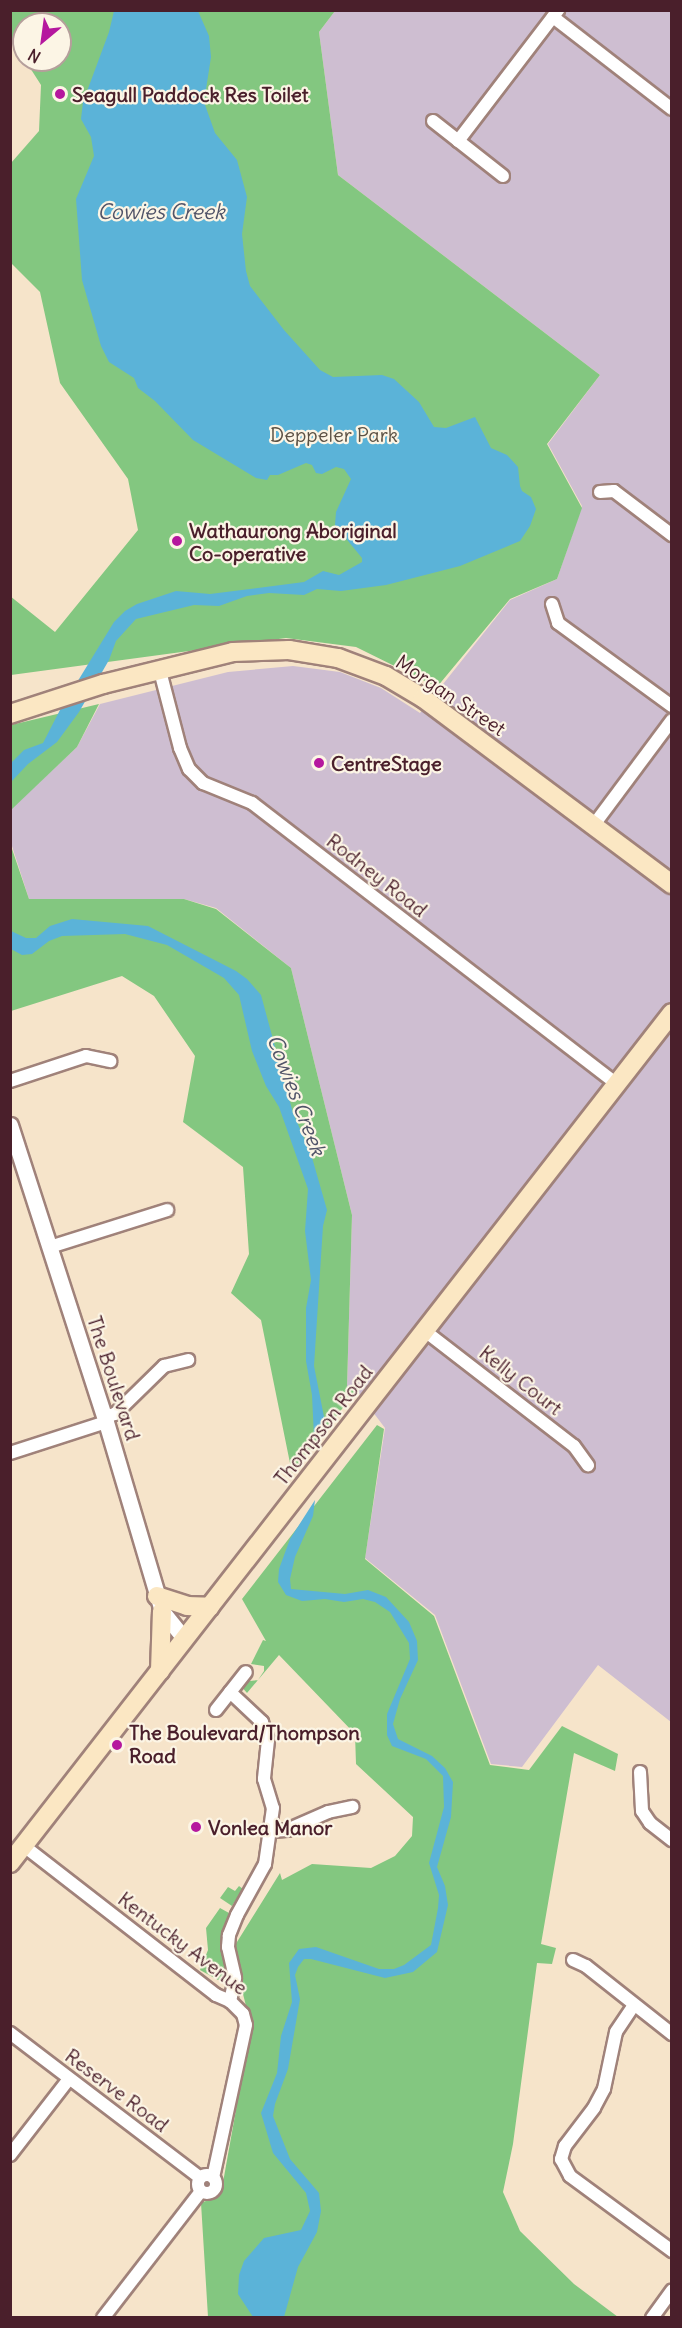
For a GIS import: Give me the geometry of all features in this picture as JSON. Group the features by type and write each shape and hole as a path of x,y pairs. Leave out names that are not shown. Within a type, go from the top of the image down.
{"main road":[{"name":"Morgan Street","path":"10,714 64,695 222,654 266,649 323,654 363,666 398,682 423,698 672,884"},
{"name":"Morgan Street","path":"10,705 64,695"},
{"name":"Thompson Road","path":"10,1863 672,1014"},
{"path":"160,1671 160,1604 210,1607"}],"street":[{"path":"458,141 555,14 672,109"},
{"path":"433,121 502,176"},
{"path":"600,492 614,491 672,535"},
{"path":"552,604 558,623 672,706"},
{"name":"Rodney Road","path":"160,671 180,748 189,769 203,783 252,803 617,1084"},
{"path":"592,825 672,720"},
{"path":"10,1081 86,1056 110,1061"},
{"name":"The Boulevard","path":"10,1125 106,1419 160,1604 185,1639"},
{"path":"50,1247 167,1210"},
{"name":"Kelly Court","path":"425,1331 574,1446 588,1465"},
{"path":"10,1453 106,1419 115,1414 164,1366 188,1360"},
{"path":"216,1710 246,1672"},
{"path":"230,1692 262,1722 268,1740 264,1779 273,1808 262,1871 237,1915 229,1935 228,1947 235,1978 230,2001"},
{"path":"640,1772 642,1811 650,1823 672,1840"},
{"path":"270,1831 287,1830 327,1812 352,1807"},
{"name":"Kentucky Avenue","path":"24,1846 216,1995 230,2001 243,2014 246,2025 213,2177"},
{"path":"573,1960 586,1966 672,2034"},
{"path":"634,2005 616,2032 604,2089 594,2108 565,2146 561,2159 570,2176 672,2251"},
{"name":"Reserve Road","path":"10,2033 200,2178"},
{"path":"10,2154 69,2079"},
{"path":"204,2175 213,2177 216,2182 213,2191 201,2191 197,2184 200,2178 204,2175"},
{"path":"103,2318 201,2191"},
{"path":"652,2318 672,2290"}],"shaded area":[{"path":"335,11 671,11 671,1722 598,1665 522,1767 491,1764 435,1615 365,1558 385,1428 357,1391 347,1387 352,1215 291,968 216,908 184,899 29,899 11,843 10,810 77,747 100,704 228,672 293,666 340,672 381,688 420,713 510,600 557,579 582,506 548,444 600,375 338,175 319,32"}],"green space":[{"name":"Deppeler Park","path":"11,11 335,11 319,32 338,175 600,375 547,444 582,508 557,579 510,599 437,687 356,647 286,638 11,675 10,596 55,632 138,530 128,479 60,383 40,292 11,263 11,163 39,131 41,85 33,72 72,72 72,12 12,12 11,40"},
{"path":"99,704 77,747 11,810 11,725"},
{"path":"10,843 29,899 184,899 216,909 291,968 352,1215 347,1387 356,1391 292,1473 261,1320 231,1293 249,1254 243,1167 183,1122 195,1056 154,996 122,976 11,1011"},
{"path":"377,1425 384,1429 365,1559 434,1616 490,1765 529,1770 562,1726 618,1754 615,1771 574,1753 541,1944 556,1948 552,1964 537,1963 513,2144 503,2192 520,2231 574,2284 618,2317 208,2317 201,2203 218,2196 222,2188 251,2026 232,1950 280,1873 282,1880 312,1864 371,1868 395,1856 412,1836 413,1817 356,1764 355,1734 279,1655 258,1680 264,1671 264,1666 251,1664 263,1640 266,1641 242,1599"},
{"path":"258,1680 247,1693 240,1685 243,1682"},
{"path":"239,1886 243,1889 232,1906 220,1898 228,1887 235,1891"},
{"path":"220,1908 229,1913 220,1946 227,1971 225,1977 218,1980 200,1970 208,1950 206,1928"}],"water":[{"name":"Cowies Creek","path":"114,11 198,11 209,36 211,57 204,102 215,133 237,160 247,197 242,234 250,286 284,330 320,370 333,377 382,375 394,379 419,402 434,427 446,428 475,417 491,448 507,455 518,467 522,491 531,497 536,509 530,526 520,541 460,566 386,585 341,591 317,589 304,595 269,593 247,596 219,606 194,605 136,619 116,641 109,660 79,712 57,742 28,764 11,782 11,763 24,750 43,743 60,710 114,622 125,611 137,604 176,591 210,594 304,582 323,571 339,575 362,562 362,558 335,525 336,512 351,479 344,469 336,467 322,474 316,473 312,465 306,463 278,475 270,475 267,480 256,478 193,440 155,401 138,388 134,378 109,362 101,346 82,280 76,199 94,156 91,137 81,119 83,102 109,32"},
{"name":"Cowies Creek","path":"72,919 148,926 236,971 247,979 261,995 293,1113 311,1154 327,1210 323,1226 314,1366 325,1422 314,1437 312,1395 306,1361 306,1308 311,1280 305,1231 308,1189 279,1107 266,1086 252,1051 239,995 224,978 167,945 125,934 62,936 49,941 32,954 22,955 11,949 11,931 26,938 36,938 50,926"},
{"path":"315,1500 313,1516 295,1557 290,1579 291,1589 345,1594 368,1590 386,1597 409,1622 417,1641 418,1660 400,1699 393,1724 398,1739 432,1756 445,1768 453,1782 451,1817 437,1867 445,1886 448,1905 437,1952 413,1972 385,1978 311,1959 304,1959 298,1967 295,1975 300,1999 288,2069 273,2116 290,2159 319,2193 321,2211 317,2232 298,2267 284,2317 253,2317 238,2294 239,2275 244,2261 264,2238 301,2230 310,2211 306,2193 273,2153 261,2113 277,2073 281,2036 292,2002 289,1963 299,1949 316,1947 379,1969 394,1969 404,1965 431,1945 439,1895 429,1863 444,1807 443,1776 426,1759 392,1746 387,1735 387,1714 410,1659 409,1643 390,1612 375,1602 363,1599 344,1602 325,1599 302,1601 286,1595 278,1582 279,1569 290,1539"}],"place":[{"name":"Seagull Paddock Res Toilet","path":"60,94"},
{"name":"Wathaurong Aboriginal Co-operative","path":"177,541"},
{"name":"CentreStage","path":"319,763"},
{"name":"The Boulevard/Thompson Road","path":"117,1745"},
{"name":"Vonlea Manor","path":"196,1827"}]}
